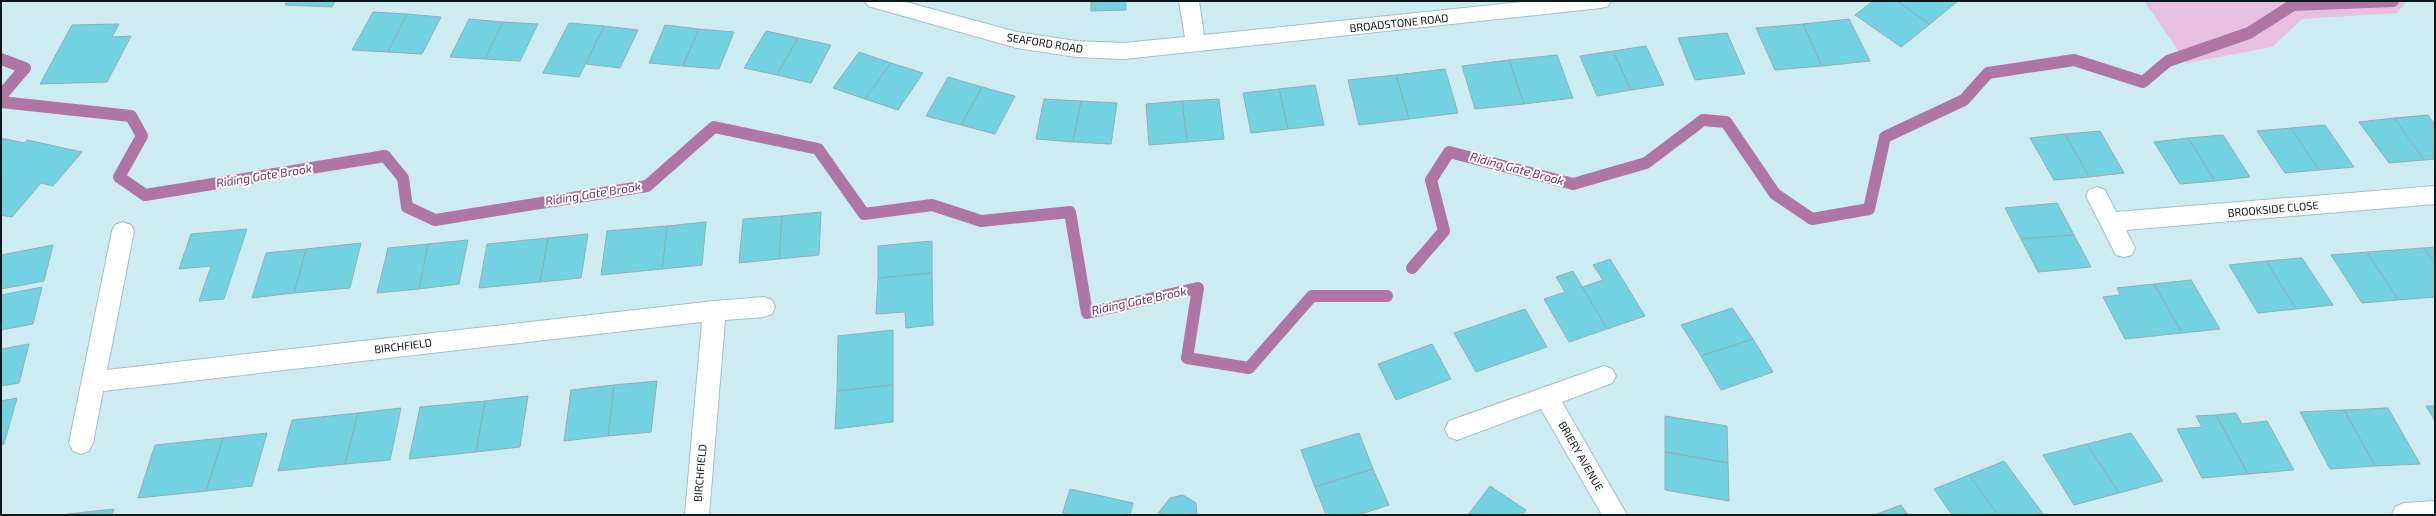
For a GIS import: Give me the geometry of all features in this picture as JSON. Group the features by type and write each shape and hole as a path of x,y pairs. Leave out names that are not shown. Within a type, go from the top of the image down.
{"street":[{"name":"SEAFORD ROAD","path":"875,1 1017,40 1076,49 1124,51 1196,44"},
{"path":"1189,1 1196,44"},
{"name":"BROADSTONE ROAD","path":"1196,44 1601,1"},
{"path":"2097,196 2124,248"},
{"name":"BROOKSIDE CLOSE","path":"2110,222 2435,196"},
{"path":"81,443 124,231"},
{"name":"BIRCHFIELD","path":"93,382 714,311 764,307"},
{"name":"BIRCHFIELD","path":"697,515 714,311"},
{"path":"1457,429 1604,376"},
{"name":"BRIERY AVENUE","path":"1546,397 1615,515"},
{"path":"2404,515 2435,513"}],"shaded area":[{"path":"2144,1 2407,1 2397,13 2302,19 2272,47 2187,63"}],"building":[{"path":"287,1 335,1 332,7 285,5"},
{"path":"1091,1 1126,1 1126,10 1091,11"},
{"path":"1873,1 1897,1 1930,24 1901,47 1855,15"},
{"path":"1897,1 1958,1 1930,24"},
{"path":"373,12 407,14 388,52 352,50"},
{"path":"407,14 441,17 422,54 388,52"},
{"path":"469,19 503,22 485,59 450,57"},
{"path":"1849,19 1870,61 1822,66 1803,24"},
{"path":"503,22 538,24 520,61 485,59"},
{"path":"569,23 604,26 579,77 543,73"},
{"path":"119,24 112,37 131,36 107,82 40,84 72,25"},
{"path":"1803,24 1822,66 1775,70 1756,28"},
{"path":"665,25 699,29 683,66 649,63"},
{"path":"604,26 638,30 620,68 586,64"},
{"path":"699,29 734,32 719,69 683,66"},
{"path":"766,31 798,38 777,75 744,68"},
{"path":"1727,33 1745,74 1695,80 1678,38"},
{"path":"798,38 831,45 811,83 777,75"},
{"path":"1646,46 1664,85 1631,90 1613,51"},
{"path":"1613,51 1631,90 1597,96 1580,56"},
{"path":"859,52 891,63 865,99 833,88"},
{"path":"1557,55 1573,98 1524,104 1509,60"},
{"path":"1509,60 1524,104 1475,109 1462,66"},
{"path":"891,63 923,73 898,110 865,99"},
{"path":"1445,69 1458,113 1409,119 1396,75"},
{"path":"1396,75 1409,119 1359,125 1348,80"},
{"path":"948,77 982,87 961,125 926,116"},
{"path":"1315,85 1324,125 1288,129 1279,89"},
{"path":"982,87 1015,96 995,134 961,125"},
{"path":"1279,89 1288,129 1251,133 1243,93"},
{"path":"1044,99 1081,101 1073,142 1036,139"},
{"path":"1219,99 1224,139 1187,142 1182,101"},
{"path":"1081,101 1117,103 1111,144 1073,142"},
{"path":"1182,101 1187,142 1149,145 1146,104"},
{"path":"2428,115 2435,125 2435,159 2424,160 2394,118"},
{"path":"2394,118 2424,160 2389,163 2359,122"},
{"path":"2325,125 2354,167 2319,170 2291,128"},
{"path":"2291,128 2319,170 2285,173 2257,131"},
{"path":"2100,131 2124,173 2089,177 2065,134"},
{"path":"2065,134 2089,177 2054,180 2030,138"},
{"path":"2223,135 2250,177 2215,181 2188,138"},
{"path":"1,138 24,143 27,140 82,152 53,186 41,183 12,217 1,215 1,164 4,161 1,160"},
{"path":"2188,138 2215,181 2180,184 2154,142"},
{"path":"2057,203 2074,235 2021,239 2005,208"},
{"path":"821,212 819,255 779,259 782,216"},
{"path":"782,216 779,259 739,263 743,219"},
{"path":"706,222 702,265 662,269 667,226"},
{"path":"667,226 662,269 601,275 607,231"},
{"path":"247,229 224,299 199,301 211,266 179,269 191,234"},
{"path":"588,234 581,278 540,282 548,238"},
{"path":"2074,235 2091,267 2038,272 2021,239"},
{"path":"548,238 540,282 479,288 487,244"},
{"path":"468,240 459,284 419,289 428,244"},
{"path":"932,241 932,273 878,278 878,246"},
{"path":"361,243 350,288 294,293 306,249"},
{"path":"428,244 419,289 377,293 388,248"},
{"path":"53,245 44,281 1,289 1,255"},
{"path":"2435,247 2435,264 2424,248"},
{"path":"2424,248 2435,264 2435,297 2398,300 2367,252"},
{"path":"306,249 294,293 252,298 266,253"},
{"path":"2367,252 2398,300 2362,303 2331,255"},
{"path":"2302,258 2333,305 2296,309 2266,261"},
{"path":"1610,259 1645,316 1607,329 1582,287 1603,280 1593,265"},
{"path":"2266,261 2296,309 2258,313 2229,265"},
{"path":"1573,271 1607,329 1569,342 1544,299 1565,292 1556,277"},
{"path":"932,273 933,325 906,328 905,312 876,314 878,278"},
{"path":"2191,280 2220,329 2182,333 2154,284"},
{"path":"2154,284 2182,333 2125,339 2103,297 2120,295 2117,288"},
{"path":"42,287 33,324 1,330 1,295"},
{"path":"1732,308 1753,339 1701,356 1681,325"},
{"path":"1525,309 1547,347 1476,372 1454,333"},
{"path":"893,330 893,385 837,391 838,336"},
{"path":"1753,339 1773,372 1721,390 1701,356"},
{"path":"29,344 19,383 1,386 1,349"},
{"path":"1432,344 1451,379 1396,400 1378,364"},
{"path":"657,381 651,432 608,436 614,385"},
{"path":"614,385 608,436 564,441 571,390"},
{"path":"893,385 893,422 835,429 837,391"},
{"path":"528,396 520,447 476,452 485,401"},
{"path":"17,398 4,444 1,445 1,401"},
{"path":"485,401 476,452 409,459 420,407"},
{"path":"2426,406 2435,406 2435,421"},
{"path":"401,408 390,460 345,464 358,413"},
{"path":"2388,408 2420,464 2375,466 2344,410"},
{"path":"2344,410 2375,466 2330,469 2300,412"},
{"path":"358,413 345,464 278,471 292,420"},
{"path":"2236,413 2242,424 2267,421 2294,470 2248,474 2216,415"},
{"path":"2216,415 2248,474 2202,478 2177,429 2202,427 2196,416"},
{"path":"1665,416 1727,426 1728,463 1665,452"},
{"path":"267,433 252,486 206,491 223,438"},
{"path":"1359,433 1373,469 1315,487 1301,450"},
{"path":"2131,433 2163,481 2119,493 2087,444"},
{"path":"223,438 206,491 138,498 155,445"},
{"path":"2087,444 2119,493 2074,505 2043,455"},
{"path":"1665,452 1728,463 1729,501 1665,490"},
{"path":"2004,461 2044,515 1998,515 1969,475"},
{"path":"1373,469 1389,505 1358,515 1326,515 1315,487"},
{"path":"1969,475 1998,515 1952,515 1934,489"},
{"path":"1490,486 1526,510 1522,515 1468,515"},
{"path":"1070,489 1133,503 1130,515 1062,515"},
{"path":"1183,495 1196,503 1197,515 1157,515 1170,498"},
{"path":"1901,505 1908,515 1874,515"},
{"path":"114,509 112,515 68,515 68,514"}],"waterway":[{"name":"Riding Gate Brook","path":"1412,268 1444,231 1431,180 1449,152 1573,184 1646,163 1703,120 1726,122 1775,194 1812,219 1869,209 1885,137 1964,100 1988,73 2074,60 2143,82 2168,61 2249,33 2293,5 2393,1"},
{"name":"Riding Gate Brook","path":"1,59 25,68 1,96"},
{"name":"Riding Gate Brook","path":"1,102 131,116 142,136 119,177 145,195 385,156 403,178 407,207 435,220 647,186 714,127 818,149 864,214 932,205 981,221 1070,212 1087,313 1198,288 1187,358 1249,368 1312,296 1387,296"}]}
